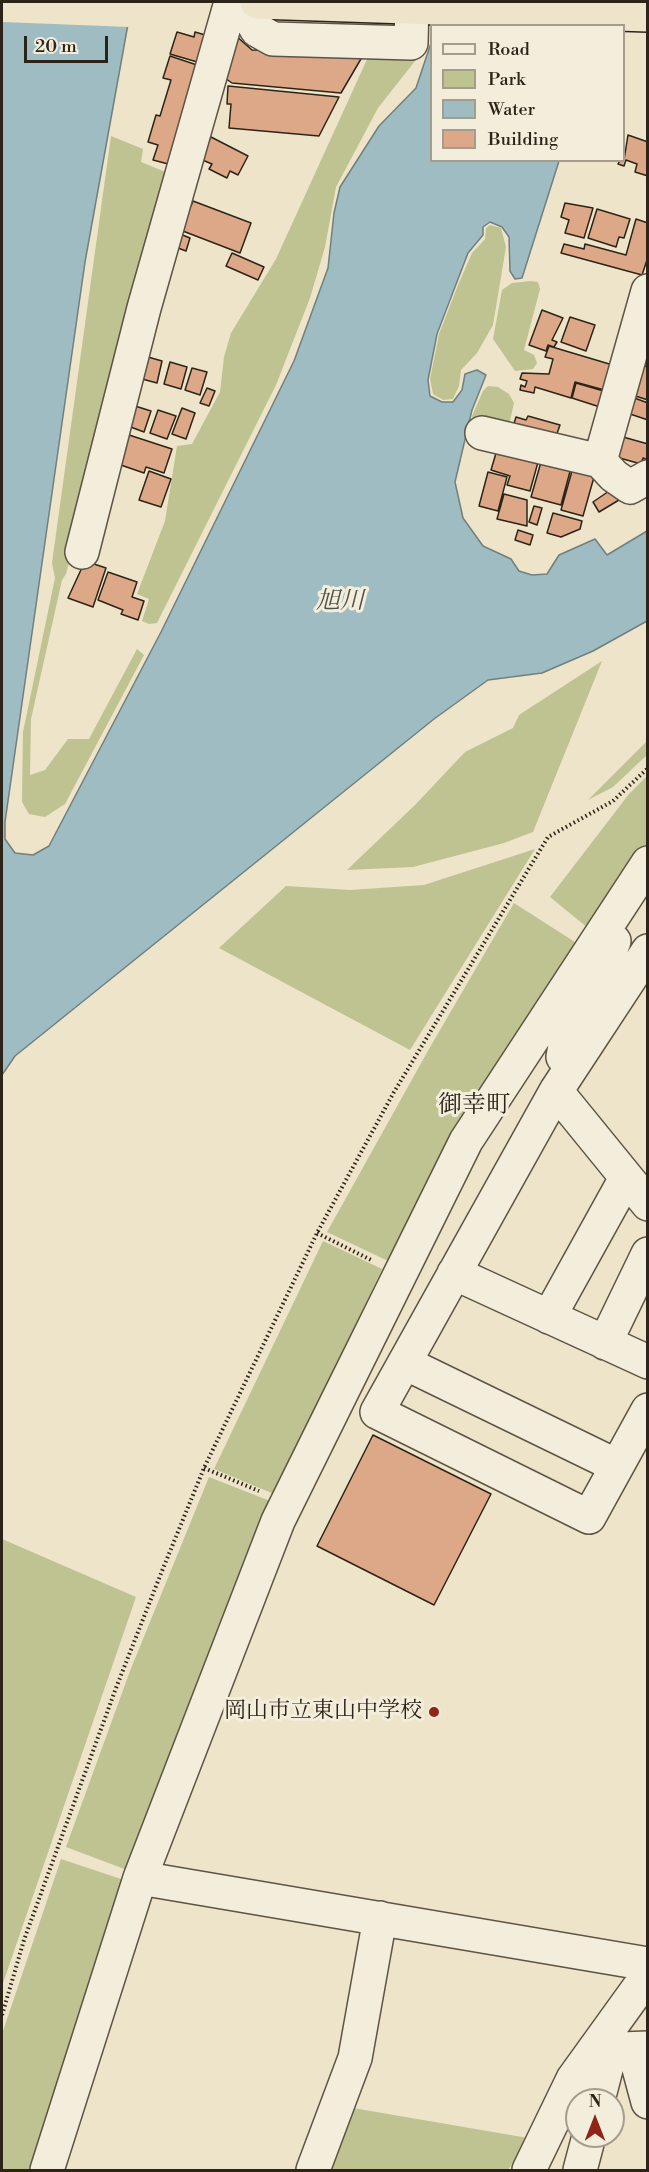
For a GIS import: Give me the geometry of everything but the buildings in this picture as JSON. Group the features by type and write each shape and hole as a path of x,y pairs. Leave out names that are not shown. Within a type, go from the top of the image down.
{"highway":[{"path":"257,2 412,4 648,15"}],"street":[{"path":"82,552 144,308 231,2"},
{"path":"248,2 249,16 257,30 273,39 411,43 412,4"},
{"path":"600,461 648,291"},
{"path":"482,433 600,461 614,476 630,487 648,477"},
{"path":"641,871 604,968 567,1034 556,1092 648,1204"},
{"path":"47,2170 140,1878 287,1503 466,1141 641,871"},
{"path":"648,951 556,1092 377,1412 589,1517 648,1410"},
{"path":"549,1317 626,1178"},
{"path":"605,1343 648,1254"},
{"path":"454,1274 648,1362"},
{"path":"405,1363 617,1466"},
{"path":"140,1878 648,1964"},
{"path":"313,2170 355,2058 380,1918"},
{"path":"604,2088 622,2050 648,1975"},
{"path":"622,2050 648,2102"},
{"path":"530,2170 573,2079 622,2050"},
{"path":"580,2170 586,2148"}],"path":[{"path":"2,2015 24,1940 116,1688 204,1468 317,1233 394,1092 548,837 613,801 648,768"},
{"path":"317,1233 400,1274"},
{"path":"204,1468 287,1503"}],"green space":[{"path":"369,55 419,56 378,108 336,187 325,247 310,298 276,385 157,623 149,624 142,621 149,599 137,594 165,521 177,446 192,444 220,392 224,357 231,333 276,259"},
{"path":"111,136 143,149 141,162 168,173 66,574 62,580 31,719 30,775 45,770 68,739 89,739 137,649 144,655 65,804 45,817 29,814 22,802 23,732 55,578 52,563"},
{"path":"490,225 501,228 506,247 493,325 477,353 461,370 459,386 453,399 443,400 433,394 430,379 439,334 472,253 485,239 486,228"},
{"path":"538,282 540,289 524,350 534,355 537,363 533,369 515,371 493,339 502,290 512,283"},
{"path":"488,386 498,387 509,394 514,403 509,425 477,427 472,416 483,391"},
{"path":"602,661 533,832 504,843 413,867 347,870 416,804 465,752 513,728 519,715"},
{"path":"647,741 647,755 613,787 588,800"},
{"path":"647,776 647,850 588,928 550,897 629,794"},
{"path":"535,849 410,1050 219,948 286,886 350,890 424,885"},
{"path":"514,903 578,944 458,1136 388,1261 327,1232"},
{"path":"323,1241 382,1269 274,1494 214,1469"},
{"path":"209,1477 270,1501 127,1870 66,1847 130,1671"},
{"path":"2,1539 136,1597 2,1986"},
{"path":"61,1859 124,1880 32,2170 2,2170 2,2034"},
{"path":"353,2108 528,2138 508,2170 322,2170"}],"water":[{"name":"旭川","path":"2,2 132,2 85,262 5,822 5,839 15,853 33,855 49,846 161,632 294,361 328,268 334,213 340,187 379,126 416,88 430,46 430,162 559,162 522,278 515,279 510,271 509,237 502,227 490,222 483,227 483,235 468,253 437,334 428,380 430,396 442,402 453,402 462,390 465,374 477,370 486,375 472,410 455,482 463,518 483,546 511,559 519,571 532,575 547,574 559,555 595,539 607,555 647,531 647,621 593,651 542,673 488,680 434,719 15,1056 2,1075"}],"pier":[{"path":"2,2 135,2 129,27 2,22"}],"place":[{"name":"岡山市立東山中学校","path":"434,1712"}],"district":[{"name":"御幸町","path":"474,1106"}]}
